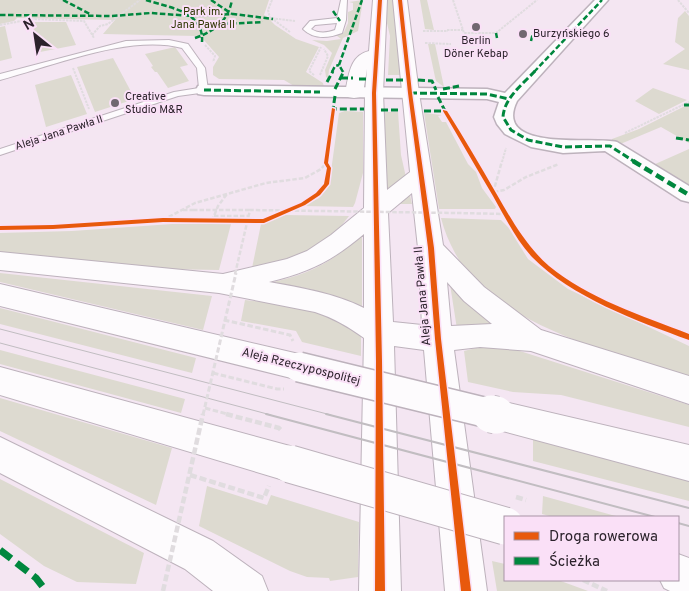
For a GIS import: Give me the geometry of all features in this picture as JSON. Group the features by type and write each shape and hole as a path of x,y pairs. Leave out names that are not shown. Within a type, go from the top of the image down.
{"main road":[{"path":"380,0 376,51 364,93 376,211 380,591"},
{"name":"Aleja Jana Pawła II","path":"400,0 410,93 431,248 438,339 466,591"},
{"path":"220,283 292,267 316,257 340,241 421,174"},
{"path":"431,248 474,294 531,339"},
{"path":"0,261 220,283 316,300 345,312 377,332 438,339 480,335 531,339 689,390"},
{"name":"Aleja Rzeczypospolitej","path":"0,295 297,357 496,415 689,463"},
{"path":"0,381 504,526"},
{"path":"0,454 199,555 250,590"}],"street":[{"path":"602,0 509,99 504,111 504,120 516,134 538,143 555,146 599,144 610,146 689,194"},
{"name":"Aleja Jana Pawła II","path":"204,90 487,94 509,99"}],"lane":[{"path":"342,20 318,22 310,25 307,29 316,34 326,35 339,31 342,20 344,0"},
{"path":"0,77 126,43 169,42 185,46 201,68 204,90"},
{"name":"Aleja Jana Pawła II","path":"0,152 177,94 204,90"}],"path":[{"path":"92,35 100,26 108,24 140,0"},
{"path":"272,0 268,15 290,32"},
{"path":"453,0 464,33 496,33 537,0"},
{"path":"678,0 689,13"},
{"path":"0,25 32,19 84,21 98,42"},
{"path":"273,19 318,22"},
{"path":"423,31 463,30"},
{"path":"425,43 451,44"},
{"path":"321,46 309,71 322,79"},
{"path":"79,64 73,68 86,99"},
{"path":"163,220 195,203 266,183 305,178 314,174 326,163 329,168 328,176"},
{"path":"213,218 218,206 227,194"},
{"path":"270,219 303,204"},
{"path":"182,210 506,214"},
{"path":"163,591 250,210"},
{"path":"213,218 248,216"},
{"path":"213,218 258,222"},
{"path":"224,320 290,335 297,357"},
{"path":"213,373 241,380"},
{"path":"190,475 264,498 281,462 279,428 205,408"},
{"path":"585,581 607,591"}],"green space":[{"name":"Park im. Jana Pawła II","path":"0,0 269,0 264,15 274,20 271,21 296,39 319,47 306,72 323,83 324,87 294,86 284,80 219,79 213,75 213,67 219,57 202,38 196,36 103,34 115,20 17,18 14,21 0,24"},
{"path":"363,0 358,31 343,38 329,70 328,78 326,77 325,70 332,53 324,45 312,40 327,41 341,39 336,35 344,32 348,23 348,12 353,10 353,3 349,2"},
{"path":"386,0 394,0 401,75 388,75 390,36 386,19"},
{"path":"420,0 427,0 434,30 425,29"},
{"path":"685,11 689,16 689,70 663,64 685,49 675,42 678,18"},
{"path":"31,22 66,22 76,45 40,52"},
{"path":"5,26 12,58 0,61 0,27"},
{"path":"428,44 435,44 444,87 436,81"},
{"path":"175,47 188,65 180,67 189,81 168,88 157,72 151,67 153,66 145,54"},
{"path":"113,58 135,99 95,112 77,67"},
{"path":"71,75 87,114 46,127 35,85"},
{"path":"653,88 687,100 659,114 635,101"},
{"path":"689,104 689,143 661,127 618,145 611,142 612,139 639,129"},
{"path":"345,111 363,112 363,173 355,203 353,207 303,206 319,198 329,186 339,113"},
{"path":"382,112 398,112 401,155 412,204 387,204"},
{"path":"424,113 442,115 438,116 442,122 446,122 468,164 476,172 482,188 496,207 495,209 439,209"},
{"path":"689,149 689,184 687,185 653,165"},
{"path":"285,215 349,216 340,228 318,245 294,257 252,268 261,224"},
{"path":"441,218 501,220 508,227 528,259 568,289 689,346 689,378 559,334 497,300 473,278 455,253"},
{"path":"172,224 231,224 219,270 160,269 0,252 0,233 72,231"},
{"path":"362,228 362,310 329,294 305,288 269,283 296,276 322,265 344,249"},
{"path":"0,273 212,296 203,330 0,282"},
{"path":"449,278 498,325 457,329"},
{"path":"245,300 292,305 313,310 361,331 361,356 302,342 296,331 241,321"},
{"path":"0,308 196,358 192,373 0,324"},
{"path":"484,346 509,348 523,352 689,405 689,427 561,395 513,392 468,382 464,351"},
{"path":"0,350 185,399 181,413 0,364"},
{"path":"0,398 172,448 156,505 0,431"},
{"path":"533,439 689,479 689,501 533,461"},
{"path":"0,479 144,553 136,584 77,582 44,566 0,534"},
{"path":"207,486 267,505 271,495 359,522 358,577 330,581 329,578 307,577 290,571 199,526"},
{"path":"543,496 616,516 549,516 542,514"},
{"path":"492,561 504,564 504,581 561,581 588,591 497,591"}],"tram line":[{"path":"0,329 331,415"},
{"path":"0,343 271,415"},
{"path":"266,414 651,516"},
{"path":"326,414 689,508"},
{"path":"679,523 689,526"}],"marked path":[{"path":"63,0 90,14"},
{"path":"146,0 192,16 198,21 201,28 202,42"},
{"path":"211,0 232,14"},
{"path":"195,38 221,25 228,14 232,0"},
{"path":"335,89 344,71 339,65 362,0"},
{"path":"602,0 509,99 503,115 506,124 519,135 537,143 569,147 610,146 689,195"},
{"path":"333,11 340,21"},
{"path":"0,15 112,16 151,13 192,16 233,14 273,19"},
{"path":"223,24 263,22"},
{"path":"496,33 497,38"},
{"path":"531,41 533,33"},
{"path":"327,82 335,66 339,65"},
{"path":"341,78 353,78"},
{"path":"359,79 366,79"},
{"path":"386,80 404,80"},
{"path":"418,80 432,81 436,90"},
{"path":"443,89 459,86"},
{"path":"204,90 320,92"},
{"path":"410,93 487,94 509,99"},
{"path":"335,96 333,109 364,109"},
{"path":"424,111 445,111 438,97"},
{"path":"684,105 689,105"},
{"path":"381,110 400,110"},
{"path":"676,138 689,140"},
{"path":"0,550 36,578 46,591"}],"cycle path":[{"path":"380,0 374,93 379,361 380,591"},
{"path":"400,0 410,93 431,248 438,339 466,591"},
{"path":"0,228 53,227 163,220 264,221 303,204 318,194 326,184 329,168 326,163 333,109"},
{"path":"445,111 518,234 533,254 547,268 565,281 606,303 689,337"}],"place":[{"name":"Berlin Döner Kebap","path":"476,27"},
{"name":"Burzyńskiego 6","path":"523,34"},
{"name":"Creative Studio M&R","path":"115,103"}]}
